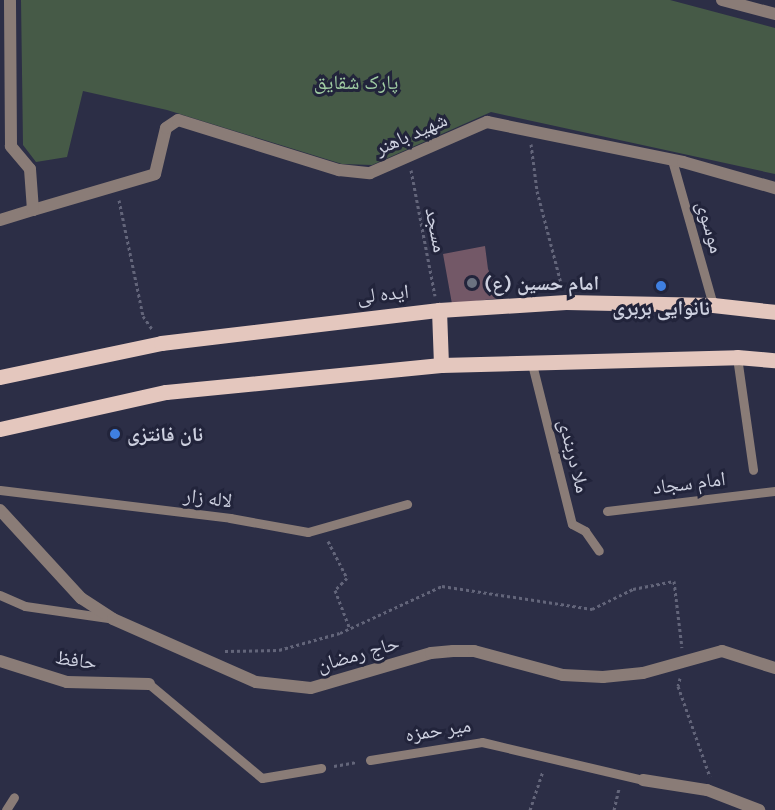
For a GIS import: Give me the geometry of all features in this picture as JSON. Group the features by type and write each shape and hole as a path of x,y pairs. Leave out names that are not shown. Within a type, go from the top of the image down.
{"main road":[{"name":"ایده لى","path":"0,377 161,343 439,310 566,302 713,305 775,312"},
{"path":"439,310 441,365"},
{"path":"0,429 166,392 441,365 531,360 737,357 775,360"}],"street":[{"path":"10,0 11,146 30,169 33,210"},
{"path":"722,0 775,14"},
{"name":"شهید باهنر","path":"0,220 155,174 166,128 178,120 339,170 370,173 487,122 672,160 775,188"},
{"name":"حاج رمضان","path":"0,510 81,598 114,619 195,652 256,682 293,687 338,683 431,653 453,651 474,651 563,675 603,678 643,674 722,651 775,668"},
{"name":"حافظ","path":"0,661 68,682 149,684"},
{"name":"میر حمزه","path":"643,780 715,793 759,810"}],"lane":[{"name":"موسوی","path":"672,160 713,305"},
{"path":"737,357 753,470"},
{"name":"ملا دربندی","path":"531,360 572,524 585,531 599,551"},
{"name":"لاله زار","path":"0,490 230,518 308,532 406,504"},
{"name":"امام سجاد","path":"607,511 775,491"},
{"path":"0,595 25,606 114,619"},
{"path":"149,684 262,778 321,768"},
{"name":"میر حمزه","path":"370,760 482,742 643,780"},
{"path":"6,810 14,797"}],"path":[{"path":"529,131 537,191 566,302"},
{"name":"مسجد","path":"409,156 417,218 439,310"},
{"path":"116,185 143,316 161,343"},
{"path":"322,528 347,578 335,590 351,629"},
{"path":"195,652 279,650 351,629 442,586 592,609 633,589 674,581 684,663 678,686 715,793"},
{"path":"530,810 548,758"},
{"path":"321,768 370,760"},
{"path":"614,810 622,775"}],"green space":[{"name":"پارک شقایق","path":"21,0 670,0 775,28 775,174 491,112 372,165 342,164 167,110 83,91 67,157 36,162 23,145"}],"building":[{"name":"امام حسین (ع)","path":"485,246 488,269 501,298 452,304 443,254"}],"place":[{"name":"امام حسین (ع)","path":"472,283"},
{"name":"نانوایی بربری","path":"661,286"},
{"name":"نان فانتزی","path":"115,434"}]}
